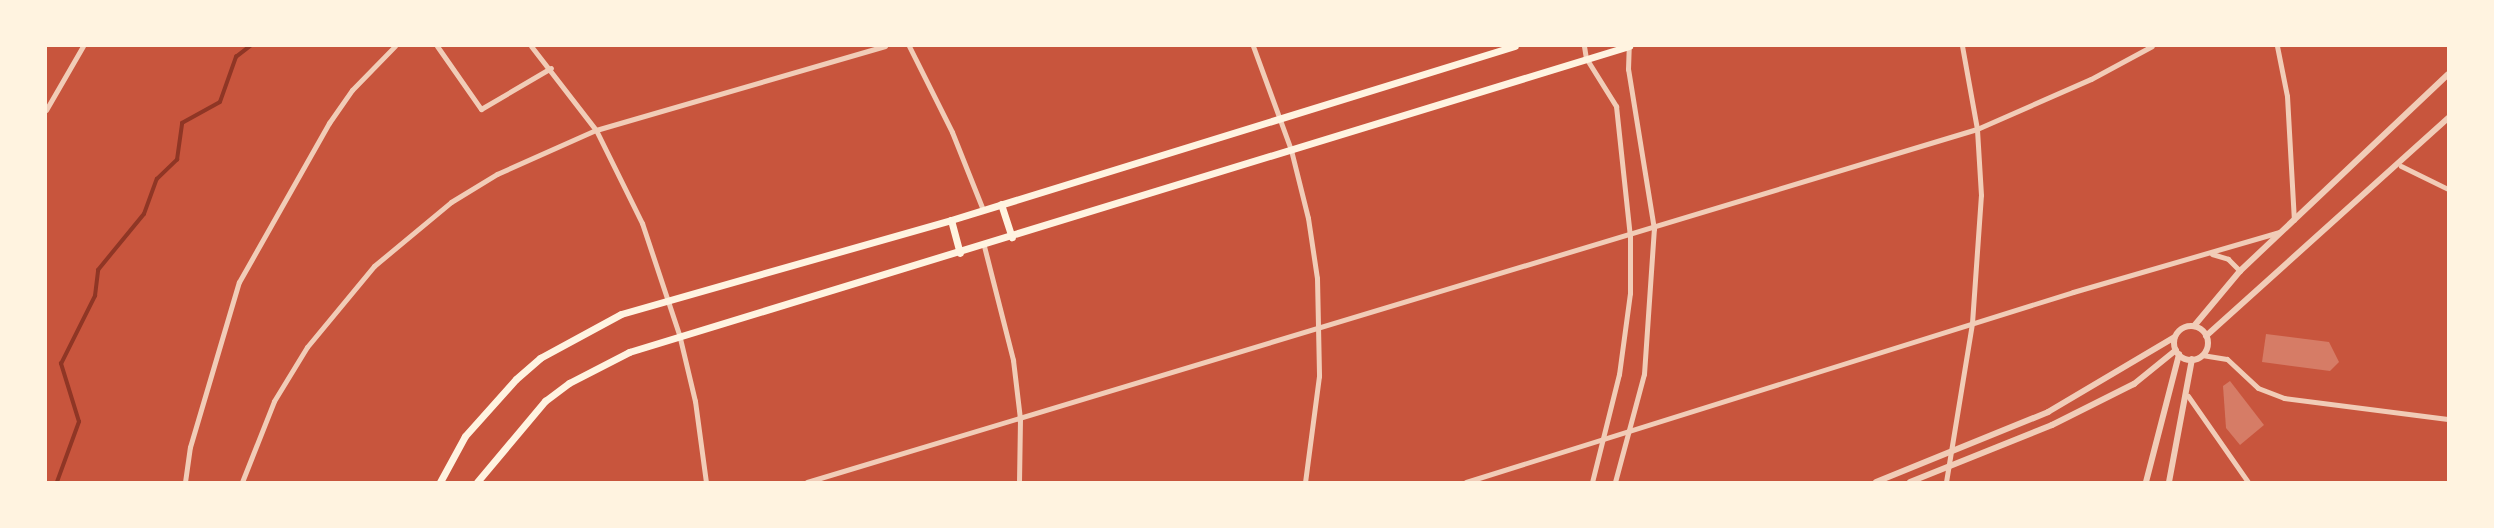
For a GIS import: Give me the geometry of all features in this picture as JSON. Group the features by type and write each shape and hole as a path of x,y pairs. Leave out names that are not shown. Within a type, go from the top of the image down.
{"main road":[{"path":"440,482 479,419 540,358 596,325 667,297 951,220 1279,115 1515,46"},
{"path":"477,482 522,424 569,383 679,334 984,246 1629,46"},
{"path":"1001,204 1012,237"},
{"path":"951,220 960,253"}],"street":[{"path":"46,110 83,46"},
{"path":"185,482 239,282 329,123 352,90 395,46"},
{"path":"437,46 481,109 551,68"},
{"path":"531,46 551,68 596,131 642,223 679,334 695,401 706,482"},
{"path":"242,482 288,376 374,267 424,223 497,174 596,131 885,46"},
{"path":"909,46 947,120 983,210"},
{"path":"1253,46 1291,150 1308,218 1318,330 1314,438 1305,482"},
{"path":"1584,46 1586,58 1616,106 1630,236 1630,293 1606,438 1592,482"},
{"path":"1615,482 1632,430 1644,374 1654,229 1628,69 1629,46"},
{"path":"1946,482 1972,323 1981,195 1977,129 1962,46"},
{"path":"807,482 1654,229 1977,129 2091,79 2152,46"},
{"path":"2277,46 2287,96 2295,221"},
{"path":"1876,482 2049,412 2175,337 2185,327 2194,326 2240,271 2448,74"},
{"path":"2202,355 2206,337 2401,166 2448,118"},
{"path":"2401,166 2448,189"},
{"path":"1466,482 1972,323 2285,230"},
{"path":"984,246 1006,317 1020,419 1019,482"},
{"path":"2208,254 2228,259 2240,271"},
{"path":"2194,326 2206,337"},
{"path":"2146,482 2178,352 2175,337"},
{"path":"2178,352 2192,359 2202,355 2227,359 2258,388 2284,398 2448,419"},
{"path":"1910,482 2052,425 2134,384 2178,352"},
{"path":"2169,482 2188,396 2192,359"},
{"path":"2188,396 2248,482"}],"building":[{"path":"2266,334 2329,342 2339,362 2330,371 2262,362"},
{"path":"2230,381 2264,425 2240,445 2226,428 2223,386"}],"waterway":[{"path":"57,482 79,422 61,364 95,296 98,270 144,214 157,179 177,160 182,123 220,102 236,57 250,46"}]}
